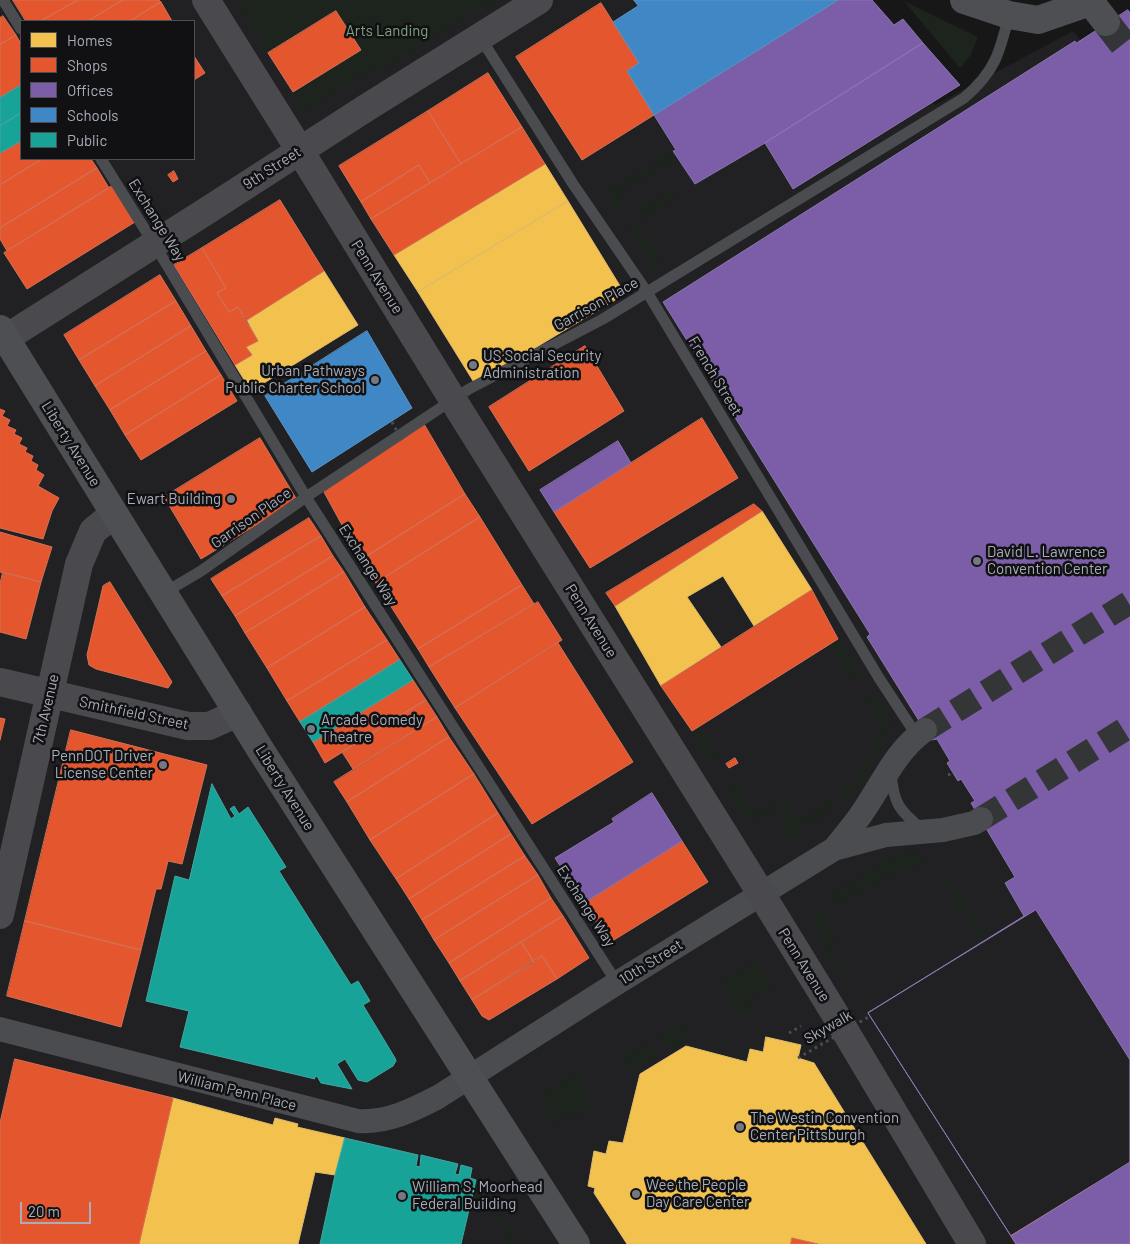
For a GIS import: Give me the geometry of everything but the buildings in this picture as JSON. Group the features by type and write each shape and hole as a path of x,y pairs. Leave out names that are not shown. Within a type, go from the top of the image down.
{"main road":[{"path":"964,0 1009,15 1038,20 1092,6"},
{"name":"Liberty Avenue","path":"3,333 238,714 576,1244"}],"street":[{"name":"Penn Avenue","path":"206,0 452,400 832,1009 972,1244"},
{"name":"9th Street","path":"3,333 154,244 539,0"},
{"name":"7th Avenue","path":"0,915 7,852 49,694 79,564 93,530 114,514"},
{"name":"Smithfield Street","path":"0,682 188,726 209,726 238,714"},
{"name":"10th Street","path":"834,849 860,816 901,751 921,733"},
{"name":"10th Street","path":"469,1078 834,849 886,835 925,832 955,827 974,823 981,819"},
{"name":"William Penn Place","path":"0,1029 367,1122 386,1119 412,1111 469,1078"}],"lane":[{"path":"3,0 20,27"},
{"name":"Garrison Place","path":"164,593 469,389 603,319 964,98 976,89 992,67 1000,52 1009,15"},
{"name":"French Street","path":"480,36 573,184 647,292 879,678 921,733"},
{"name":"Exchange Way","path":"103,160 306,498 618,983"},
{"path":"890,768 892,788 900,809 906,817 925,832"}],"path":[{"path":"392,422 402,440"},
{"path":"948,776 953,772"},
{"name":"Skywalk","path":"798,1058 870,1016"},
{"path":"790,1033 801,1026"}],"shaded area":[{"path":"0,0 865,0 935,105 1073,31 1130,99 1130,1244 0,1244"}],"green space":[{"name":"Arts Landing","path":"236,0 493,0 376,74 373,68 304,111 293,92 361,50 335,11 268,53"},
{"path":"904,1 978,37 970,56 960,68"},
{"path":"673,151 677,157 617,194 623,204 616,209 606,192"},
{"path":"672,191 676,197 639,220 635,213"},
{"path":"635,222 655,252 658,271 628,226"},
{"path":"838,639 860,674 855,677 850,676 830,644"},
{"path":"874,695 888,719 889,732 857,790 844,801 840,795 849,788 883,730 868,702 869,698"},
{"path":"697,728 716,756 712,763 692,731"},
{"path":"735,783 754,814 775,801 776,807 750,824 727,788"},
{"path":"785,795 800,820 832,800 836,806 786,839 782,826 783,820 788,814 782,804 782,796"},
{"path":"909,852 920,855 927,860 909,870 900,870 840,901 827,895 899,855"},
{"path":"948,875 987,939 981,943 942,879"},
{"path":"820,911 837,941 829,946 852,986 848,988 813,925 817,913"},
{"path":"756,960 772,986 749,1000 750,1010 740,1016 719,984"},
{"path":"680,1024 690,1030 688,1039 678,1047 666,1048 661,1040 662,1034"},
{"path":"642,1045 652,1049 655,1053 655,1059 639,1070 630,1070 625,1064 626,1056"},
{"path":"575,1074 595,1107 584,1114 572,1112 553,1123 538,1097"},
{"path":"477,1176 518,1244 498,1244 508,1237 493,1211 470,1207"}],"tunnel":[{"path":"1106,22 1130,53"},
{"path":"925,730 1130,602"},
{"path":"981,819 1130,726"}],"place":[{"name":"US Social Security Administration","path":"473,365"},
{"name":"Urban Pathways Public Charter School","path":"375,380"},
{"name":"Ewart Building","path":"231,499"},
{"name":"David L. Lawrence Convention Center","path":"977,561"},
{"name":"Arcade Comedy Theatre","path":"311,729"},
{"name":"PennDOT Driver License Center","path":"163,765"},
{"name":"The Westin Convention Center Pittsburgh","path":"740,1127"},
{"name":"Wee the People Day Care Center","path":"636,1194"},
{"name":"William S. Moorhead Federal Building","path":"402,1196"}]}
